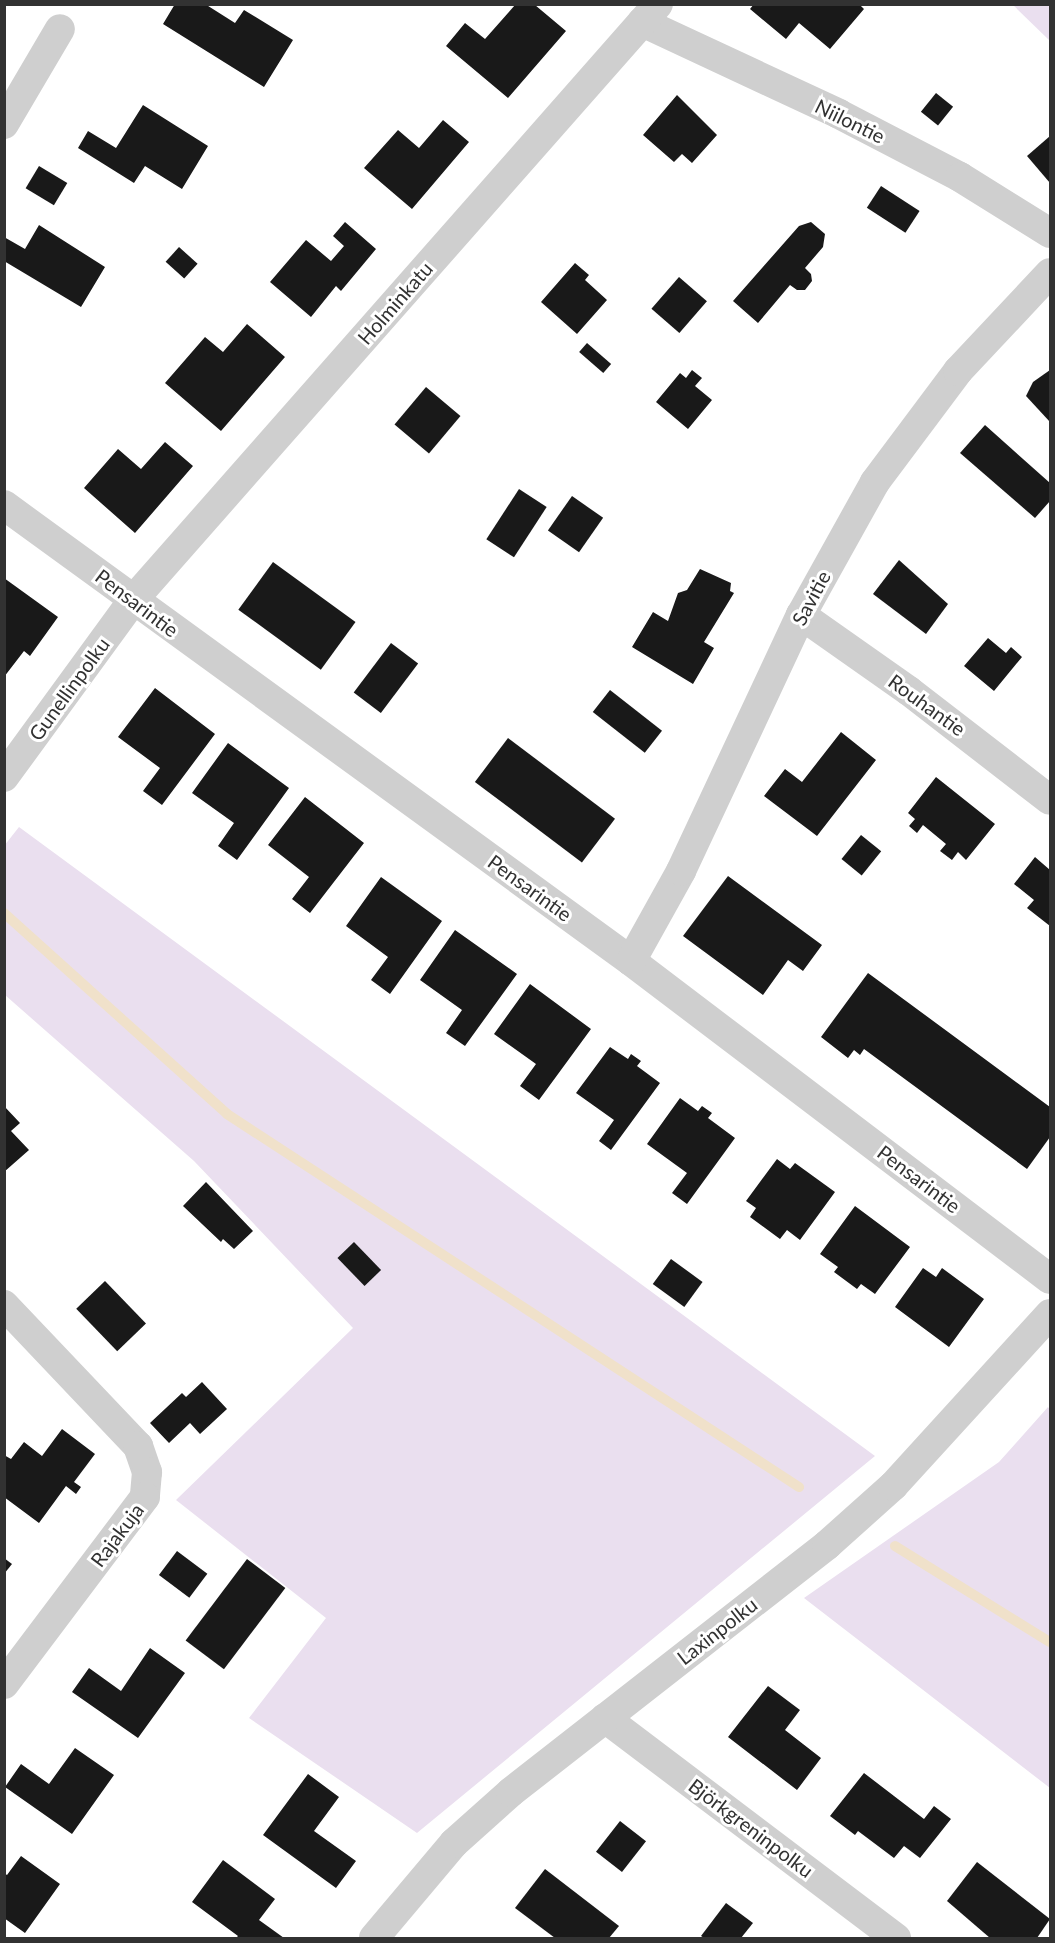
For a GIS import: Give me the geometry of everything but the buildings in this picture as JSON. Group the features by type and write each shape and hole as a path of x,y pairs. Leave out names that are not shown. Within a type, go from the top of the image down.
{"street":[{"name":"Niilontie","path":"650,13 960,177 1050,233"},
{"name":"Holminkatu","path":"133,600 650,13"},
{"path":"4,124 60,28"},
{"name":"Savitie","path":"631,961 681,871 801,615 875,482 958,371 1050,273"},
{"name":"Pensarintie","path":"4,505 631,961 1050,1279"},
{"name":"Gunellinpolku","path":"4,777 133,600"},
{"name":"Rouhantie","path":"801,615 909,691 1050,800"},
{"name":"Rajakuja","path":"4,1305 138,1446 147,1472 145,1497 4,1684"},
{"name":"Laxinpolku","path":"374,1938 454,1843 605,1718 827,1545 893,1486 1050,1314"},
{"name":"Björkgreninpolku","path":"605,1718 896,1938"}],"shaded area":[{"path":"1013,5 1050,5 1050,41"},
{"path":"19,827 875,1456 417,1833 249,1718 326,1618 176,1500 353,1328 194,1161 5,995 4,846"},
{"path":"1048,1407 1050,1410 1050,1788 804,1598 999,1462"}],"waterway":[{"path":"4,913 227,1114 799,1487"},
{"path":"895,1546 1050,1642"}]}
